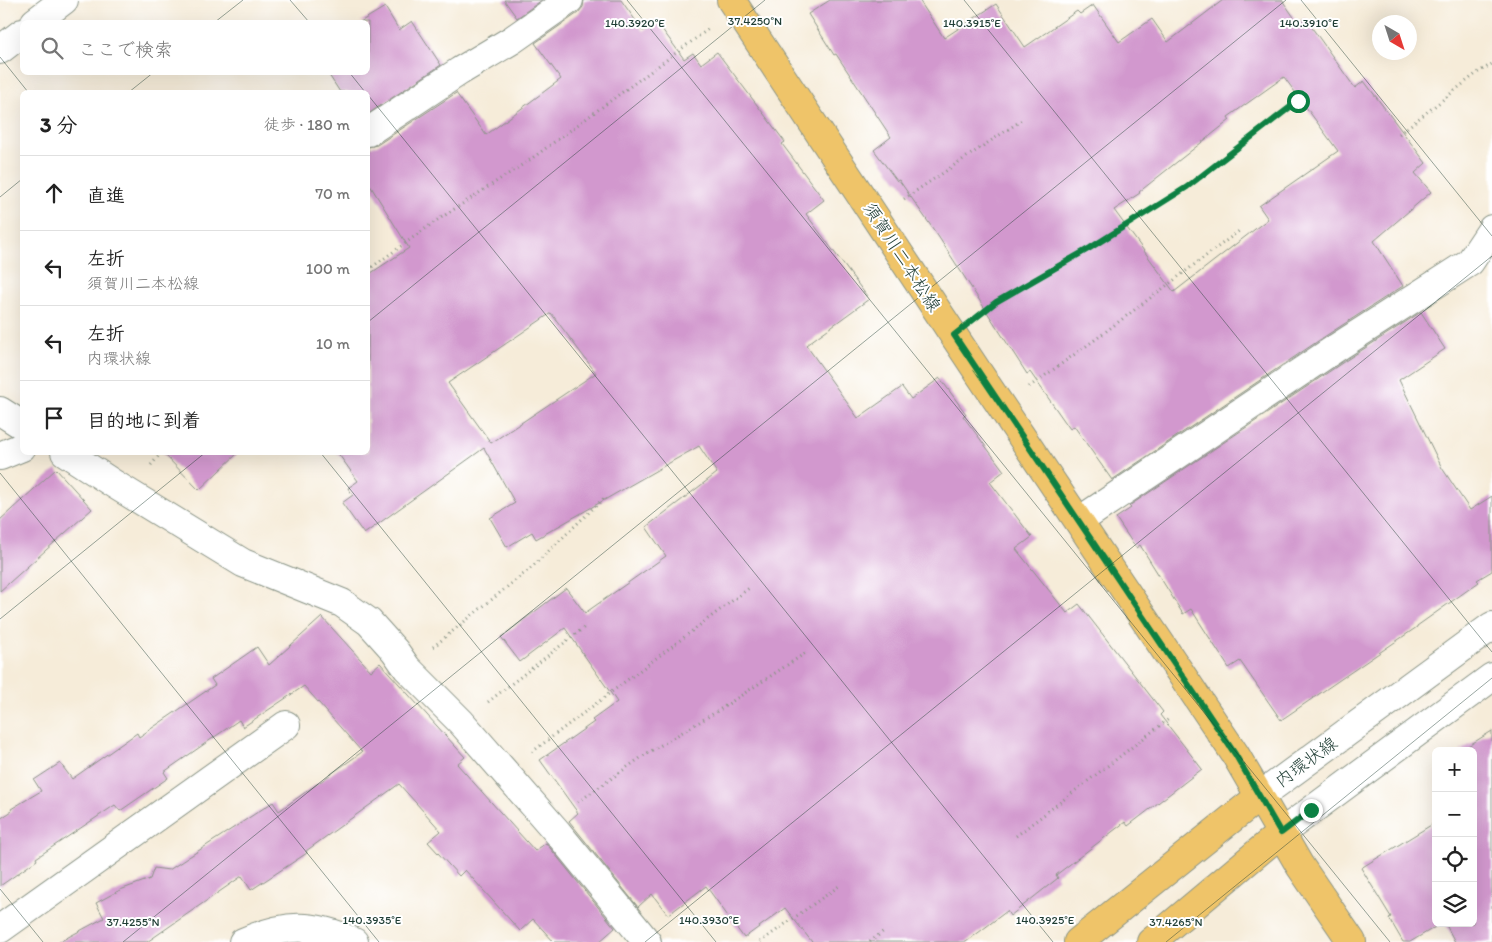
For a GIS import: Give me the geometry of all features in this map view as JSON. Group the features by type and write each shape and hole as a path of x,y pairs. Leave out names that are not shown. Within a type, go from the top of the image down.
{"main road":[{"name":"須賀川二本松線","path":"734,4 1001,407 1235,754 1300,866 1352,942"},
{"name":"内環状線","path":"1078,942 1260,796"},
{"path":"1150,942 1281,833"}],"street":[{"path":"38,20 64,0"},
{"path":"370,131 460,71 512,40 569,0"},
{"path":"0,50 20,34"},
{"path":"1079,521 1327,354 1470,262 1492,228"},
{"path":"0,411 20,424"},
{"path":"0,456 20,448"},
{"path":"70,455 243,562 278,578 324,594 353,609 369,622 407,668 461,722 647,942"},
{"name":"内環状線","path":"1260,796 1492,626"},
{"path":"1281,833 1492,677"},
{"path":"0,929 286,725"},
{"path":"243,942 281,928 300,927 318,930 354,942"}],"path":[{"path":"370,269 436,221 531,159 734,4"},
{"path":"1399,134 1477,73 1492,64"},
{"path":"954,335 996,302 1090,248 1187,187 1298,101"},
{"path":"876,217 1022,120"},
{"path":"1001,407 1096,339 1239,231"},
{"path":"407,668 532,567 604,498"},
{"path":"505,773 749,588"},
{"path":"461,722 586,626"},
{"path":"549,824 646,754 716,712 807,652"},
{"path":"1016,836 1196,698"},
{"path":"760,942 839,886"},
{"path":"870,942 885,930"}],"building":[{"path":"504,0 542,0 517,18"},
{"path":"584,0 621,0 643,31 656,21 684,59 693,53 701,64 717,52 785,142 782,144 824,200 806,214 869,299 806,345 858,418 902,387 911,399 940,378 966,414 963,416 1004,471 990,482 1032,537 1016,549 1067,613 1079,604 1163,712 1160,715 1202,769 1128,826 1125,822 1056,875 1058,878 1010,916 1007,911 966,942 812,942 785,908 744,938 706,886 668,915 652,894 638,907 569,821 578,813 540,760 594,722 592,720 617,702 565,628 520,662 501,637 566,588 585,613 666,556 646,527 717,473 699,446 536,539 532,532 507,547 490,518 515,503 484,448 364,534 342,503 353,495 348,488 358,481 339,455 370,455 370,274 409,248 370,185 370,147 377,145 456,93 486,135 561,79 535,43 578,13 583,7","holes":["551,313 596,373 491,443 448,383"]},
{"path":"830,0 919,0 944,38 996,4 1025,47 1077,11 1080,14 1093,5 1119,42 1152,19 1168,42 1223,0 1282,0 1298,23 1305,18 1355,88 1364,81 1426,163 1415,173 1431,192 1374,241 1403,286 1112,480 1074,426 1070,429 1030,372 1027,374 938,236 899,180 897,181 874,150 891,137 808,14","holes":["1284,77 1338,151 1259,206 1268,219 1174,292 1114,210 1140,193 1230,120 1228,117"]},
{"path":"385,7 399,30 412,21 441,65 370,113 370,90 339,90 329,75 370,75 370,20 363,20"},
{"path":"1421,312 1445,349 1399,380 1442,468 1470,510 1492,496 1492,571 1477,580 1479,582 1417,627 1281,720 1240,661 1229,668 1191,609 1183,614 1140,545 1136,548 1116,518 1131,508 1129,506"},
{"path":"165,455 236,455 199,490"},
{"path":"56,469 92,509 0,591 0,520"},
{"path":"322,617 371,671 380,663 465,757 457,764 535,851 546,843 615,928 599,942 554,942 533,919 520,931 465,870 459,876 428,842 441,831 399,784 306,851 307,853 251,890 242,876 147,942 59,942 104,918 96,903 120,890 150,879 154,868 169,870 273,802 279,811 362,752 304,686 243,727 239,720 164,772 168,778 120,811 115,805 36,858 37,860 0,886 0,819 12,811 11,809 41,791 34,780 60,763 72,779 137,733 139,737 215,685 211,679 257,647 269,665"},
{"path":"1492,731 1492,942 1455,942 1447,927 1477,927 1477,747 1466,747"},
{"path":"1432,824 1432,927 1435,927 1410,942 1403,942 1389,918 1391,917 1361,868"}],"route":[{"path":"1298,101 1187,187 1090,248 996,302 954,335 1235,754 1281,833 1311,810"}]}
